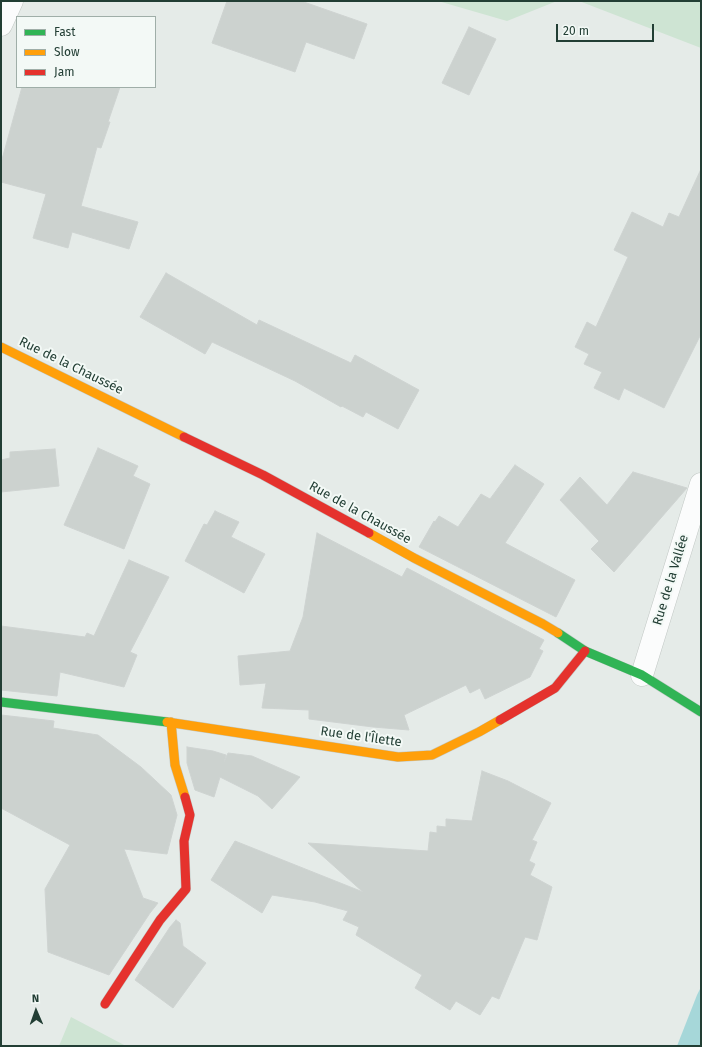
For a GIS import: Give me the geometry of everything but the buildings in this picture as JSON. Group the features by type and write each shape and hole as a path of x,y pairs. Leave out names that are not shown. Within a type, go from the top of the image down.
{"street":[{"path":"1,25 12,1"},
{"name":"Rue de la Chaussée","path":"1,346 263,475 414,558 543,624 585,651 642,675 701,712"},
{"name":"Rue de la Vallée","path":"642,675 701,484"},
{"name":"Rue de l'Îlette","path":"1,702 171,722 398,757 432,755 479,732 555,688 585,651"},
{"path":"106,1004 160,920 186,889 184,841 190,815 175,765 171,722"}],"green space":[{"path":"438,1 557,1 507,21"},
{"path":"579,1 701,1 701,48"},
{"path":"71,1017 126,1046 59,1046"}],"water":[{"path":"701,987 701,1046 677,1046 697,995"}],"traffic: fast":[{"path":"558,633 585,651 642,675 701,712"},
{"path":"1,702 167,722"}],"traffic: slow":[{"path":"1,347 184,437"},
{"path":"369,533 558,633"},
{"path":"167,722 398,757 432,755 500,720"},
{"path":"171,722 175,765 185,797"}],"traffic: jam":[{"path":"184,437 263,475 369,533"},
{"path":"500,720 555,688 585,651"},
{"path":"105,1004 160,920 186,889 184,841 190,815 185,797"}]}
